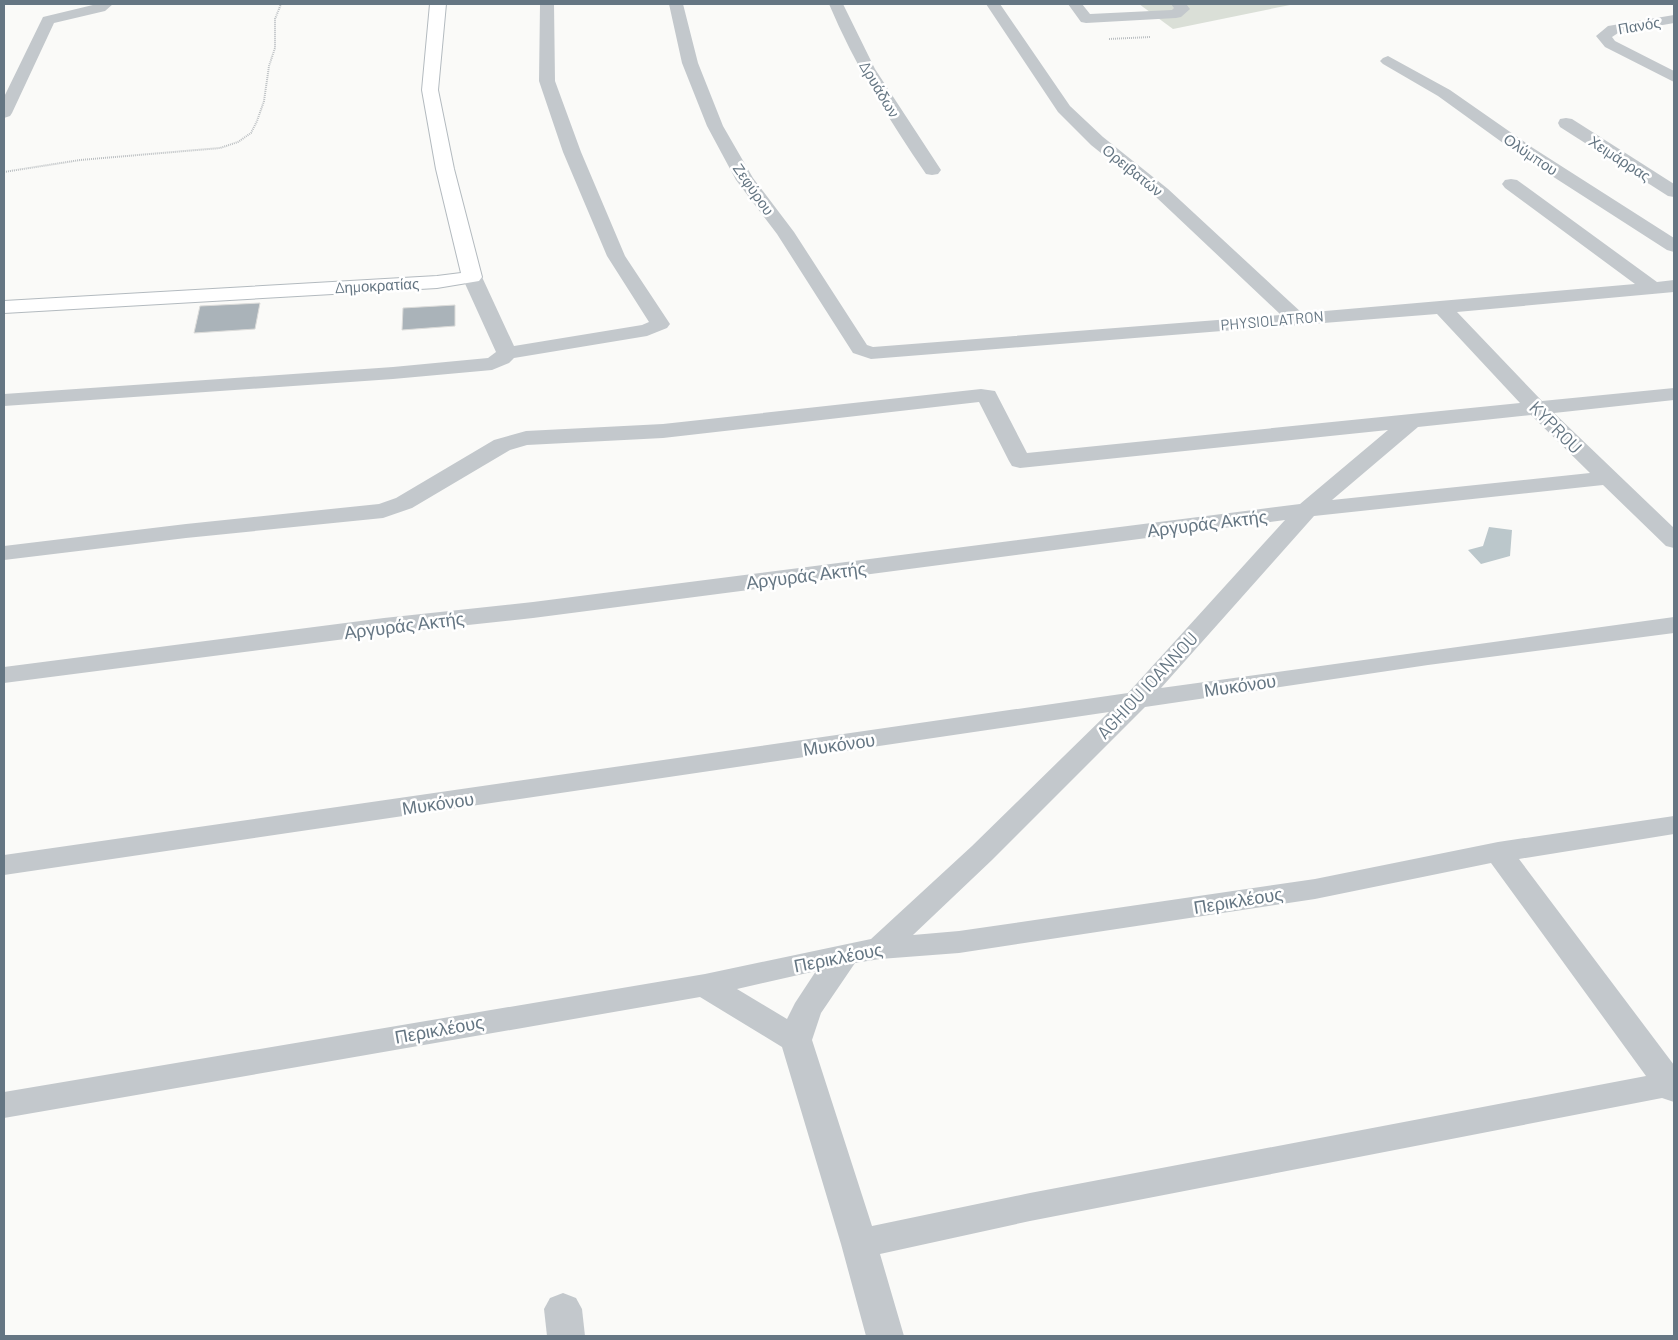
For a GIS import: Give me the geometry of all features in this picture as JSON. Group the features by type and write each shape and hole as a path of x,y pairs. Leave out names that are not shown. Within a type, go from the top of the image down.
{"street":[{"path":"4,113 48,20 100,8 106,4"},
{"path":"438,4 430,90 446,170 472,277 507,353"},
{"path":"4,400 492,364 502,359 507,353 656,327 660,324 616,256 572,152 547,81 547,4"},
{"name":"Ζεφύρου","path":"676,4 690,63 714,126 745,180 785,232 860,349 870,354"},
{"name":"Δρυάδων","path":"836,4 850,40 879,91 932,170"},
{"name":"Ορειβατών","path":"993,4 1064,108 1098,141 1162,193 1296,318"},
{"path":"1074,4 1086,19 1176,14 1183,10 1178,4"},
{"name":"Πανός","path":"1674,19 1613,29 1606,34 1605,38 1610,44 1674,77"},
{"name":"Ολύμπου","path":"1388,61 1444,93 1527,152 1674,246"},
{"name":"Χειμάρρας","path":"1566,123 1674,192"},
{"path":"1511,184 1653,288"},
{"name":"Δημοκρατίας","path":"4,307 437,282 472,277"},
{"name":"PHYSIOLATRON","path":"870,354 1296,318 1442,308 1674,286"},
{"name":"KYPROU","path":"1442,308 1536,408 1674,541"},
{"path":"4,553 186,531 382,511 404,503 502,445 520,439 662,431 981,395 987,396 1020,461 1674,394"},
{"name":"AGHIOU IOANNOU","path":"880,948 982,853 1136,700 1307,510 1412,421"},
{"name":"Αργυράς Ακτής","path":"4,675 365,629 534,610 1307,510 1608,478"},
{"name":"Μυκόνου","path":"4,865 222,832 453,802 1487,648 1674,625"},
{"name":"Περικλέους","path":"4,1105 705,985 880,948 959,942 1314,888 1498,852 1674,824"},
{"path":"859,1244 1030,1207 1673,1086 1498,852"},
{"path":"845,954 806,1011 796,1040 859,1244 885,1336"},
{"path":"705,985 796,1040"}],"path":[{"path":"4,172 72,161 220,148 238,142 251,133 264,101 269,66 274,48 274,19 281,4"}],"shaded area":[{"path":"1139,4 1295,4 1173,29"},
{"path":"1489,527 1512,530 1510,556 1481,564 1468,550 1483,546"}],"building":[{"path":"260,303 255,329 194,333 200,306"},
{"path":"455,305 455,326 402,330 403,308"}]}
